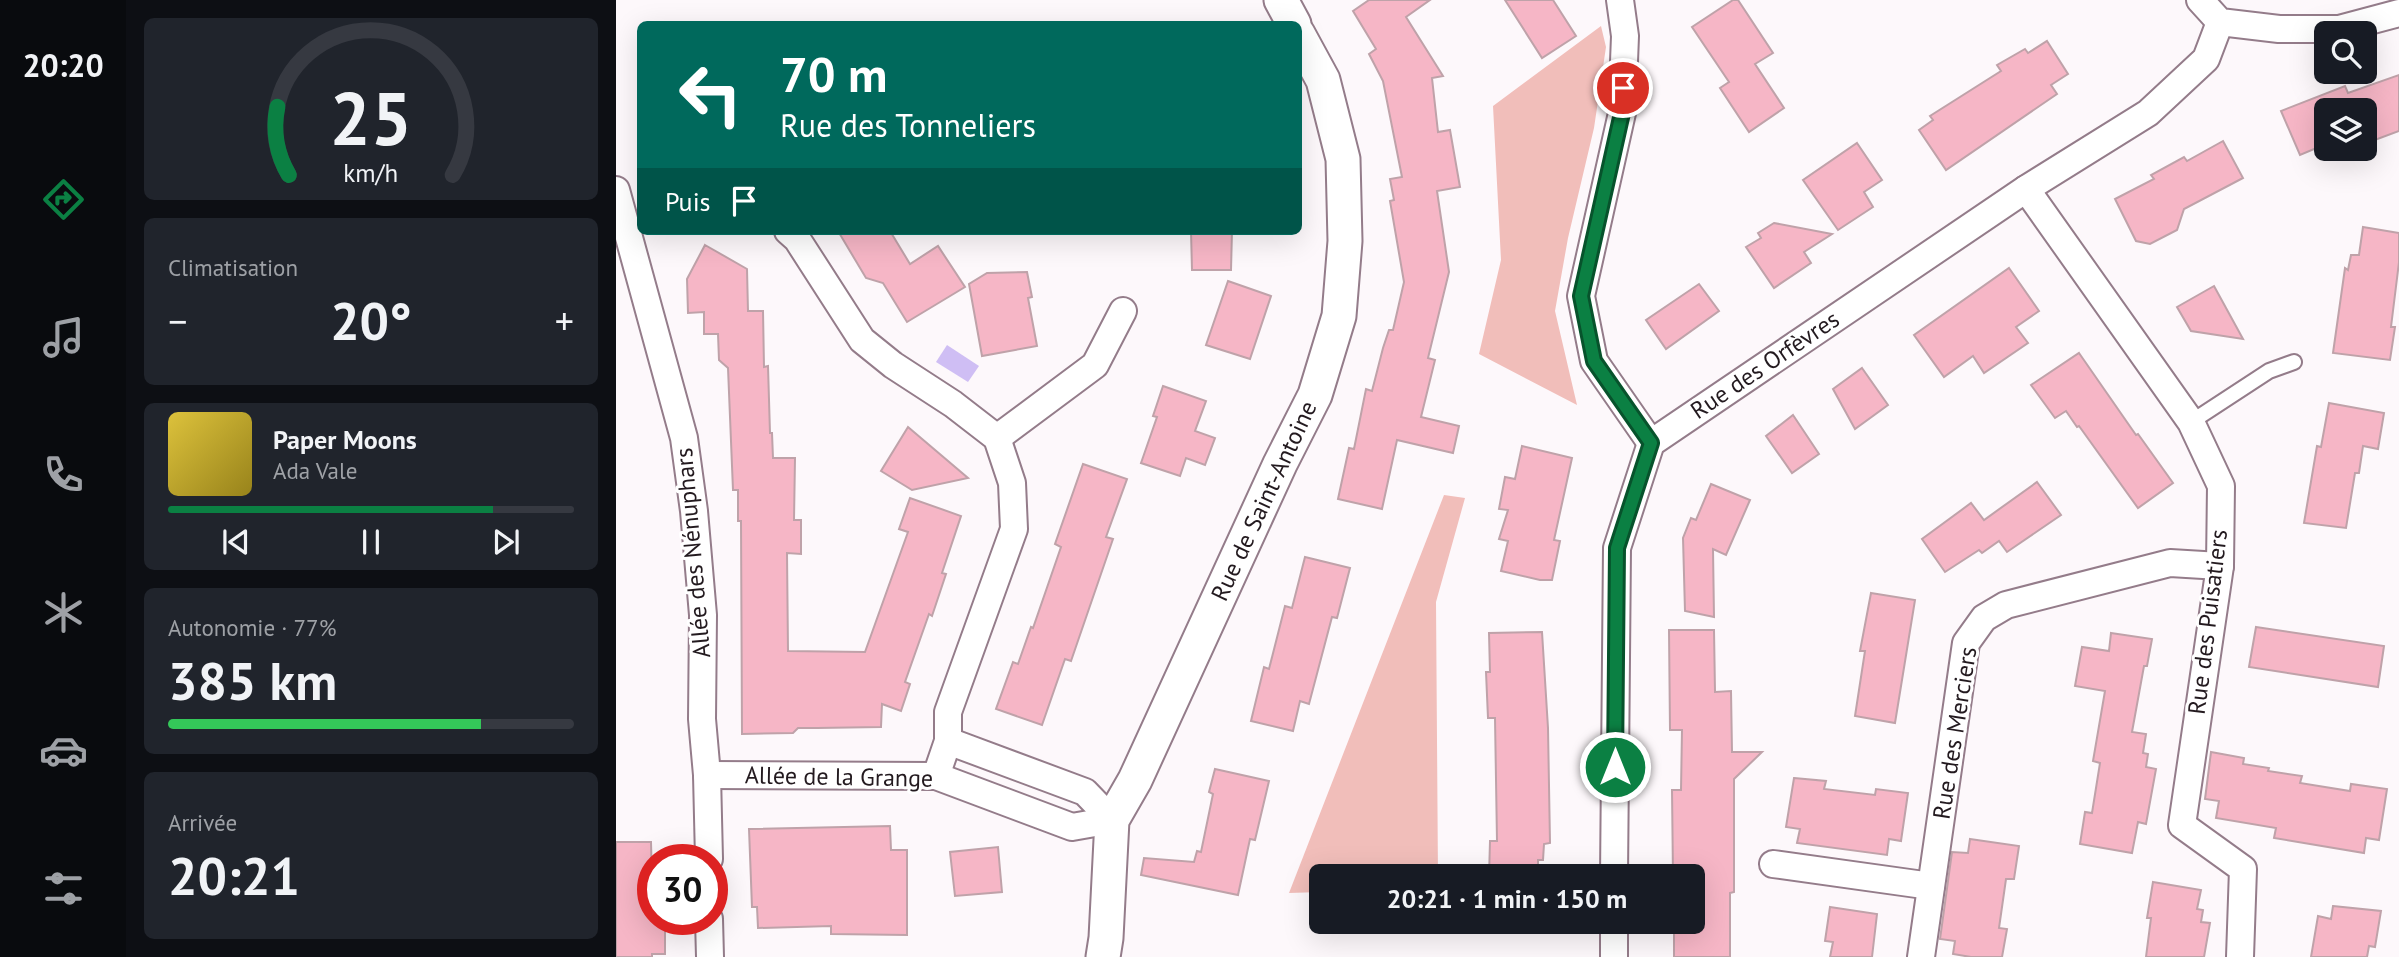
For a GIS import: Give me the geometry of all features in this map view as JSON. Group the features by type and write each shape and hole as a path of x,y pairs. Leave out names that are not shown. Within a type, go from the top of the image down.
{"street":[{"path":"1281,0 1292,21"},
{"path":"1614,864 1617,548 1651,443 1594,361 1581,296 1622,113 1625,36 1620,0"},
{"path":"2200,0 2220,22 2279,29 2339,29 2399,13"},
{"name":"Rue des Orfèvres","path":"1651,443 2026,189 2148,113 2206,59 2220,22"},
{"name":"Rue de Saint-Antoine","path":"1103,957 1112,820 1135,780 1236,558 1315,395 1339,316 1345,241 1343,159 1323,80 1302,41"},
{"name":"Rue des Puisatiers","path":"2026,189 2191,422 2221,486 2220,566 2182,825 2243,869 2240,957"},
{"name":"Allée des Nénuphars","path":"626,205 684,438 694,511 703,615 702,719 709,844"},
{"path":"793,235 862,340 997,438 1013,484 1014,530 948,712 948,741 936,776"},
{"path":"997,438 1095,365 1124,311"},
{"name":"Rue des Merciers","path":"1921,957 1966,643 1984,618 2006,605 2170,562 2220,566"},
{"name":"Allée de la Grange","path":"948,741 1084,792 1112,820"},
{"name":"Allée de la Grange","path":"707,775 936,776 1072,827 1112,820"},
{"path":"1773,864 1931,886"},
{"path":"1614,934 1614,957"},
{"path":"709,935 710,957"}],"lane":[{"path":"2191,422 2269,371 2294,362"}],"shaded area":[{"path":"1601,26 1606,47 1594,128 1568,238 1555,311 1577,405 1479,354 1501,260 1493,106"},
{"path":"947,345 979,366 968,382 936,362"},
{"path":"1444,495 1465,498 1436,602 1438,864 1309,864 1309,892 1289,893"}],"building":[{"path":"1369,0 1430,0 1406,17 1443,76 1432,78 1438,132 1450,130 1460,187 1437,191 1449,272 1428,358 1435,360 1421,417 1459,426 1453,453 1397,440 1382,509 1338,499 1349,448 1354,449 1366,389 1372,391 1389,330 1393,330 1404,282 1390,201 1394,200 1390,179 1402,177 1383,81 1369,54 1376,49 1353,11"},
{"path":"1505,0 1553,0 1576,36 1542,58"},
{"path":"1733,0 1738,0 1773,53 1755,64 1784,108 1749,132 1720,88 1729,82 1692,27"},
{"path":"2047,41 2068,74 2051,85 2057,94 1946,170 1919,130 1933,120 1930,116 2001,71 1997,65 2025,49 2028,53"},
{"path":"2399,75 2399,131 2377,139 2377,98 2314,98 2345,86 2348,93"},
{"path":"2314,98 2314,149 2300,155 2281,111"},
{"path":"2223,141 2243,178 2184,209 2177,230 2150,244 2136,241 2115,199 2154,179 2151,175 2184,157 2187,161"},
{"path":"1857,143 1882,180 1864,192 1873,207 1838,230 1803,180"},
{"path":"1774,223 1832,234 1804,252 1811,263 1774,288 1746,247 1761,238 1758,233"},
{"path":"2363,227 2399,233 2399,262 2391,327 2395,327 2390,360 2333,353 2345,268 2348,270 2351,255 2359,255"},
{"path":"840,235 892,235 910,264 938,246 965,287 907,322 883,283 866,278"},
{"path":"1191,235 1232,235 1231,270 1192,270"},
{"path":"705,245 747,269 748,311 763,311 764,367 768,366 773,458 795,458 794,520 801,520 801,554 787,553 788,651 865,652 908,532 899,529 910,498 961,516 942,573 946,574 932,616 929,614 905,682 910,684 901,711 882,704 881,727 798,728 793,733 742,734 741,521 738,521 738,490 733,490 728,368 719,360 718,334 704,334 704,312 688,313 687,279"},
{"path":"2009,268 2039,311 2016,327 2028,343 1984,373 1973,356 1944,377 1914,335"},
{"path":"1027,272 1032,297 1028,298 1037,346 982,356 969,284 987,273"},
{"path":"1228,281 1271,296 1250,359 1206,345"},
{"path":"1699,284 1719,311 1666,349 1646,320"},
{"path":"2214,286 2243,339 2191,331 2177,307"},
{"path":"2079,353 2173,483 2138,508 2066,411 2055,418 2031,385"},
{"path":"1862,368 1888,405 1855,429 1833,389"},
{"path":"1163,386 1206,401 1195,431 1215,438 1205,465 1186,458 1180,476 1141,463 1157,417 1153,416"},
{"path":"2329,403 2384,413 2378,449 2363,446 2359,473 2355,473 2346,528 2304,523 2317,446 2321,447"},
{"path":"1793,415 1819,454 1792,473 1766,436"},
{"path":"908,427 968,478 912,490 881,471"},
{"path":"1522,446 1572,458 1554,540 1560,541 1552,580 1501,571 1508,541 1499,539 1508,510 1499,509 1505,477 1515,479"},
{"path":"1083,464 1127,479 1106,537 1113,539 1071,661 1065,659 1042,725 996,709 1013,662 1018,664 1031,627 1033,628 1061,547 1055,544"},
{"path":"2037,482 2061,515 2007,552 1999,541 1982,553 1979,550 1945,572 1922,539 1971,503 1984,520"},
{"path":"1711,484 1750,500 1726,555 1713,549 1714,617 1685,611 1683,538 1691,518 1696,520"},
{"path":"1305,557 1350,568 1337,618 1332,617 1309,704 1300,701 1293,731 1251,721 1264,667 1269,669 1285,606 1292,608"},
{"path":"1871,593 1915,600 1895,723 1855,716 1865,651 1860,651"},
{"path":"2256,627 2384,646 2378,687 2249,667"},
{"path":"1669,630 1714,630 1715,692 1731,691 1732,752 1762,752 1734,779 1734,892 1730,893 1730,957 1674,957 1674,934 1705,934 1705,864 1673,864 1672,790 1681,790 1682,730 1670,730"},
{"path":"1542,632 1548,728 1550,843 1544,844 1543,860 1538,860 1538,864 1489,864 1490,841 1497,841 1495,718 1488,718 1486,672 1490,672 1489,633"},
{"path":"2111,633 2152,639 2147,666 2144,666 2132,732 2146,734 2143,753 2148,754 2146,767 2156,769 2146,824 2138,822 2132,853 2080,844 2085,812 2092,813 2100,763 2093,761 2105,691 2075,686 2082,647 2109,651"},
{"path":"2211,752 2244,758 2243,764 2269,768 2268,771 2302,776 2300,783 2350,791 2351,784 2387,789 2379,840 2366,838 2364,853 2274,838 2276,828 2216,818 2219,801 2205,799"},
{"path":"1215,769 1269,781 1255,840 1250,839 1238,895 1141,875 1144,858 1194,862 1197,851 1201,852 1213,794 1209,792"},
{"path":"1794,778 1826,781 1824,789 1875,795 1876,789 1908,793 1901,841 1889,839 1887,855 1797,843 1800,829 1786,827"},
{"path":"890,826 891,850 907,850 907,935 831,934 831,926 758,928 757,907 752,907 749,829"},
{"path":"1970,839 2019,846 2014,879 2006,879 1999,928 2007,929 2002,957 1953,954 1955,941 1940,939 1952,852 1968,853"},
{"path":"616,842 651,842 637,844 637,935 665,935 665,954 652,954 652,957 616,957"},
{"path":"998,847 1002,892 955,896 950,852"},
{"path":"2153,882 2201,890 2197,909 2203,910 2201,922 2210,923 2204,957 2146,957 2151,918 2147,918"},
{"path":"2333,906 2381,911 2375,947 2369,946 2367,957 2311,957 2318,916 2331,919"},
{"path":"1830,907 1877,914 1872,957 1830,957 1833,942 1825,941"}],"route":[{"path":"1615,767 1617,548 1651,443 1633,421 1594,361 1581,296 1622,113 1623,88"}]}
